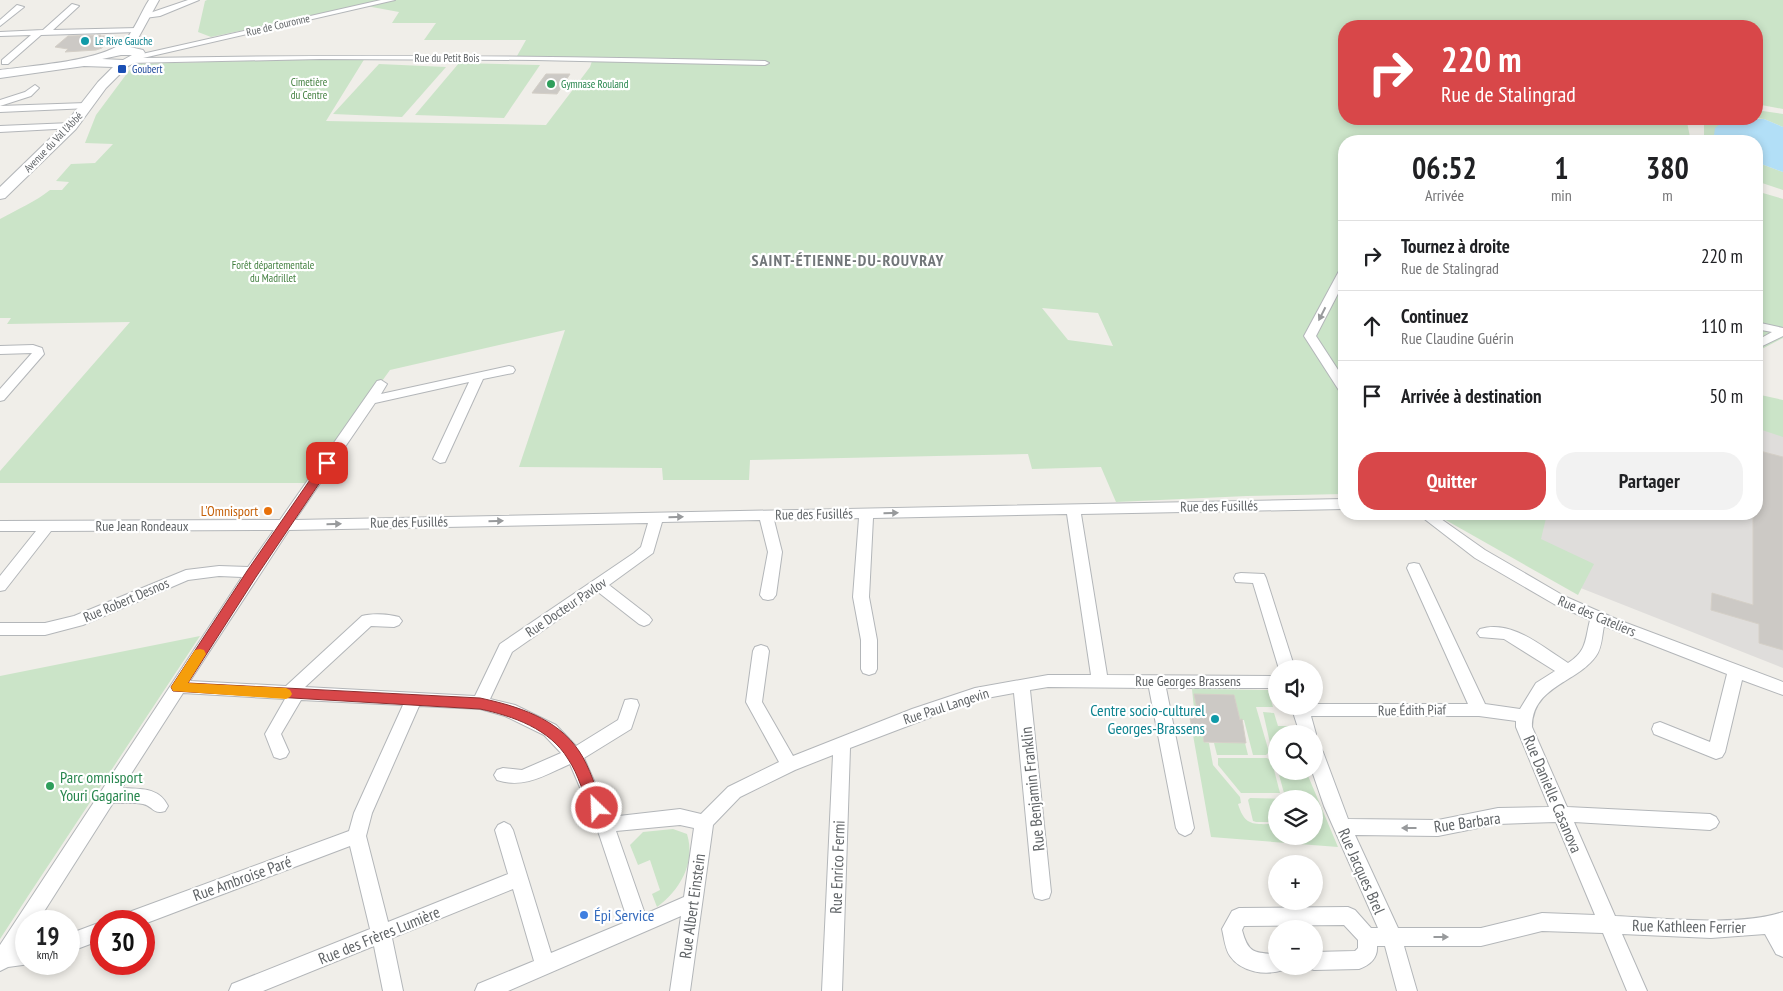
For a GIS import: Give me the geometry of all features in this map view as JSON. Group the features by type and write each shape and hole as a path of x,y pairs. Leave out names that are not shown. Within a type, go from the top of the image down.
{"main road":[{"name":"Avenue du Val l'Abbé","path":"0,195 71,126 102,86 131,54 138,30 154,0"},
{"path":"104,61 117,51 131,54"},
{"path":"0,74 104,61 131,54"},
{"name":"Avenue du Val l'Abbé","path":"102,86 111,68 104,61"}],"street":[{"path":"145,16 157,14 195,0"},
{"name":"Rue de Couronne","path":"131,54 164,51 391,0"},
{"path":"6,62 75,6"},
{"path":"0,24 20,7"},
{"path":"0,34 138,30"},
{"name":"Rue du Petit Bois","path":"131,54 535,58 765,63"},
{"path":"0,103 28,94 36,88"},
{"path":"0,110 86,106"},
{"path":"0,129 71,126"},
{"path":"1338,282 1310,336 1338,380"},
{"path":"1763,327 1783,331 1763,342"},
{"path":"0,350 33,349 38,351 38,354 0,397"},
{"path":"369,400 509,370"},
{"path":"440,459 478,376"},
{"path":"34,910 253,572 381,384"},
{"name":"Rue des Fusillés","path":"285,525 1338,504"},
{"path":"1073,509 1100,681"},
{"path":"866,513 861,597 869,640 869,669"},
{"path":"766,515 775,552 768,595"},
{"name":"Rue Docteur Pavlov","path":"480,704 506,648 639,558 648,549 656,517"},
{"name":"Rue des Cateliers","path":"1434,520 1506,570 1559,600 1783,690"},
{"name":"Rue Jean Rondeaux","path":"0,526 285,525"},
{"path":"0,586 47,526"},
{"path":"1414,568 1480,710"},
{"name":"Rue Robert Desnos","path":"0,629 45,629 78,620 186,575 220,571 253,572"},
{"path":"1241,578 1259,578 1284,660"},
{"path":"599,585 644,620"},
{"name":"Rue Danielle Casanova","path":"1598,617 1591,651 1583,661 1542,687 1524,716 1524,726 1637,991"},
{"path":"280,752 273,734 292,694 367,620 394,621"},
{"path":"1485,633 1507,633 1568,670"},
{"path":"761,651 754,702 789,765"},
{"path":"1660,729 1716,752 1736,671"},
{"path":"1156,680 1185,828"},
{"name":"Rue Paul Langevin","path":"704,822 734,792 789,765 975,694 1048,681 1100,681"},
{"name":"Rue Georges Brassens","path":"1100,681 1268,682"},
{"name":"Rue Benjamin Franklin","path":"1021,685 1042,892"},
{"path":"178,687 480,704 510,710 550,730 574,755 604,825 639,925"},
{"path":"393,991 357,836 363,813 413,701"},
{"path":"503,775 523,777 574,755 625,724 631,705"},
{"name":"Rue Édith Piaf","path":"1323,708 1480,710 1524,716"},
{"name":"Rue Enrico Fermi","path":"832,991 842,744"},
{"name":"Rue Jacques Brel","path":"1323,780 1392,937 1407,991"},
{"path":"108,795 149,797 159,806"},
{"name":"Rue Barbara","path":"1343,827 1438,828 1498,816 1562,814 1710,822"},
{"path":"604,825 680,817 704,822"},
{"name":"Rue Albert Einstein","path":"680,991 704,822"},
{"path":"504,830 545,965"},
{"name":"Rue Ambroise Paré","path":"155,911 357,836"},
{"name":"Rue des Frères Lumière","path":"239,991 519,878"},
{"path":"485,991 693,902"},
{"path":"1268,963 1254,964 1237,950 1232,929 1239,917 1348,916 1367,937 1368,952 1359,960 1323,962"},
{"name":"Rue Kathleen Ferrier","path":"1367,937 1480,937 1542,922 1711,929 1777,923 1783,948"},
{"path":"1,960 15,939"},
{"path":"1,960 15,958"}],"shaded area":[{"path":"1763,427 1783,433 1783,668 1568,583 1535,539 1540,520 1763,520"}],"green space":[{"path":"207,0 1783,0 1783,109 1763,105 1763,20 1338,20 1338,125 1688,125 1690,135 1338,135 1338,494 1116,502 1101,467 1032,469 1028,454 750,460 749,480 663,480 662,468 519,467 565,330 390,370 308,483 0,483 0,471 130,322 7,324 11,318 0,318 0,219 50,190 62,190 69,182 56,181 71,164 95,163 113,144 85,143 96,115 134,64 365,58 326,121 546,125 590,67 593,58 517,56 526,40 424,40 436,23 392,23 399,12 361,5 211,37 198,32 205,1","holes":["1042,308 1098,313 1113,346 1068,340"]},
{"path":"459,63 540,65 504,118 415,115"},
{"path":"379,64 446,67 402,117 333,114"},
{"path":"1763,111 1783,114 1783,127 1764,119"},
{"path":"1704,125 1721,125 1714,135 1704,135"},
{"path":"1763,165 1783,172 1783,190 1763,183"},
{"path":"1763,193 1783,199 1783,338 1763,348"},
{"path":"1763,396 1783,400 1783,437 1763,430"},
{"path":"1446,520 1546,520 1541,539 1594,564 1578,595"},
{"name":"Parc omnisport Youri Gagarine","path":"200,636 19,910 15,910 15,916 0,939 0,676"},
{"path":"1192,689 1268,690 1268,707 1256,707 1268,753 1266,755 1253,755 1244,720 1240,720 1234,695 1195,694 1197,709 1194,709"},
{"path":"1263,712 1268,712 1268,715 1275,715 1278,725 1268,725 1268,734"},
{"path":"1193,735 1203,735 1204,742 1209,743 1213,765 1240,797 1241,803 1238,804 1244,817 1251,823 1268,824 1268,841 1211,837"},
{"path":"1214,743 1245,743 1248,755 1217,755"},
{"path":"1218,758 1267,758 1268,780 1277,780 1279,790 1268,790 1268,793 1241,793 1218,765"},
{"path":"1280,780 1310,780 1314,790 1283,790"},
{"path":"1250,798 1268,798 1268,822 1253,821 1248,800"},
{"path":"1323,811 1338,847 1313,845 1323,845"},
{"path":"673,829 687,834 689,845 688,865 679,884 657,907 652,894 660,890 650,860 638,865 630,845 643,832"}],"water":[{"path":"1763,119 1783,127 1783,172 1763,165 1763,135 1714,135 1715,128 1719,125 1763,125"}],"building":[{"name":"Le Rive Gauche","path":"68,36 107,36 105,39 108,38 102,48 96,50 65,52 68,49 55,47"},
{"name":"Gymnase Rouland","path":"546,74 570,74 557,94 532,93"},
{"path":"1763,452 1783,457 1783,650 1759,643 1759,624 1711,610 1712,593 1753,605 1753,520 1763,520"},
{"name":"Centre socio-culturel Georges-Brassens","path":"1194,694 1234,695 1240,720 1242,719 1246,743 1204,742 1203,735 1193,735 1190,718 1199,718"}],"slow traffic":[{"path":"200,654 178,687 286,694"}],"place":[{"name":"Le Rive Gauche","path":"85,41"},
{"name":"Goubert","path":"122,69"},
{"name":"Gymnase Rouland","path":"551,84"},
{"name":"L'Omnisport","path":"268,511"},
{"name":"Centre socio-culturel Georges-Brassens","path":"1215,719"},
{"name":"Parc omnisport Youri Gagarine","path":"50,786"},
{"name":"Épi Service","path":"584,915"}],"district":[{"name":"SAINT-ÉTIENNE-DU-ROUVRAY","path":"848,260"}],"route":[{"path":"327,463 251,574 178,687 480,704 510,710 550,730 574,755 597,808"}],"park label":[{"name":"Cimetière du Centre","path":"309,88"},
{"name":"Forêt départementale du Madrillet","path":"273,271"}]}
